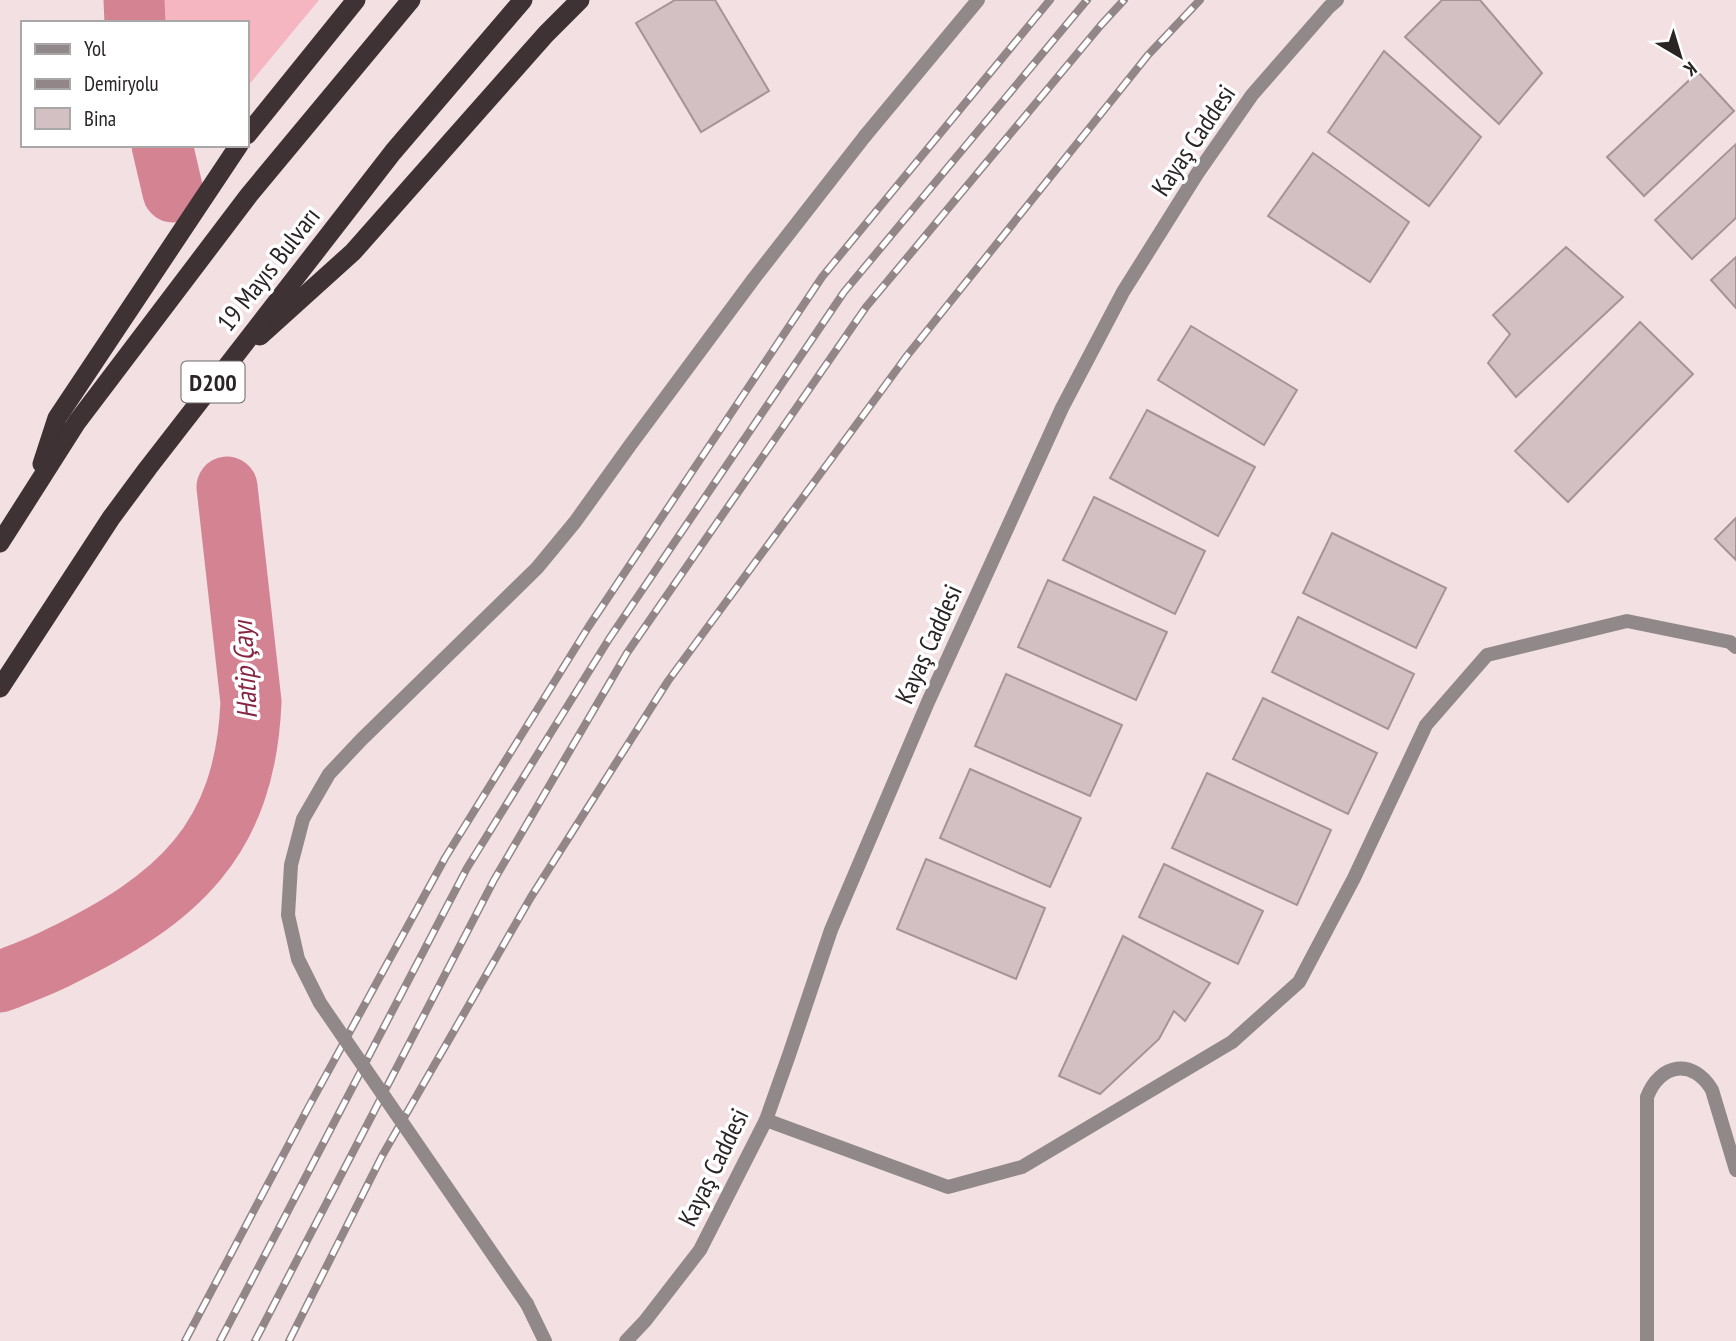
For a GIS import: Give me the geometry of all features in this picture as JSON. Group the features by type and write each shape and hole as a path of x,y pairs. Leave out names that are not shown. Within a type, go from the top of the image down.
{"highway":[{"path":"248,134 356,0"},
{"path":"0,544 77,422 249,195 411,0"},
{"name":"19 Mayıs Bulvarı","path":"0,688 111,518 221,372 393,152 523,0"},
{"path":"221,372 353,252 546,34 580,0"},
{"path":"34,490 57,418 238,147"}],"street":[{"path":"545,1341 527,1304 320,1003 298,959 288,915 291,865 303,820 329,774 537,568 575,523 746,288 864,136 978,0"},
{"name":"Kayaş Caddesi","path":"626,1341 645,1321 700,1250 765,1120 831,930 928,702 1062,408 1123,292 1196,174 1252,95 1337,0"},
{"path":"765,1120 948,1187 1022,1167 1232,1042 1299,982 1354,878 1426,725 1487,655 1627,621 1730,642 1736,647"},
{"path":"1647,1341 1647,1097 1658,1077 1679,1069 1699,1074 1707,1081 1736,1170"}],"shaded area":[{"path":"153,0 319,0 248,86 248,21 159,21"}],"building":[{"path":"675,0 715,0 769,91 701,132 636,23"},
{"path":"1442,0 1480,0 1542,73 1499,124 1405,37"},
{"path":"1384,51 1481,137 1429,206 1328,132"},
{"path":"1698,72 1734,111 1644,196 1607,157"},
{"path":"1736,144 1736,218 1692,259 1655,220"},
{"path":"1313,153 1409,222 1370,282 1268,216"},
{"path":"1566,247 1623,297 1516,397 1488,363 1510,334 1493,315"},
{"path":"1736,257 1736,308 1711,280"},
{"path":"1640,322 1693,374 1568,502 1515,451"},
{"path":"1191,326 1297,390 1264,445 1158,380"},
{"path":"1147,410 1255,467 1218,536 1110,478"},
{"path":"1094,497 1205,551 1175,614 1063,560"},
{"path":"1736,518 1736,560 1715,539"},
{"path":"1332,533 1446,588 1416,648 1303,593"},
{"path":"1048,580 1167,632 1136,700 1018,647"},
{"path":"1298,617 1414,674 1388,729 1272,672"},
{"path":"1006,674 1122,725 1090,796 975,746"},
{"path":"1263,698 1377,753 1348,814 1233,759"},
{"path":"970,769 1081,818 1050,887 940,838"},
{"path":"1207,773 1331,830 1297,905 1172,848"},
{"path":"926,859 1045,908 1016,979 897,929"},
{"path":"1164,864 1263,911 1238,964 1139,917"},
{"path":"1123,936 1210,983 1185,1021 1174,1011 1159,1039 1100,1094 1059,1076"}],"waterway":[{"name":"Hatip Çayı","path":"134,0 135,21"},
{"name":"Hatip Çayı","path":"162,147 173,192"},
{"name":"Hatip Çayı","path":"0,982 59,957 138,913 170,888 197,860 219,829 235,792 246,751 251,702 227,487"}],"railway":[{"path":"185,1341 308,1108 445,858 589,626 822,277 1050,0"},
{"path":"220,1341 467,868 609,639 844,292 1087,0"},
{"path":"255,1341 494,880 627,653 866,307 1124,0"},
{"path":"289,1341 382,1156 531,897 668,681 906,357 1148,55 1200,0"}]}
